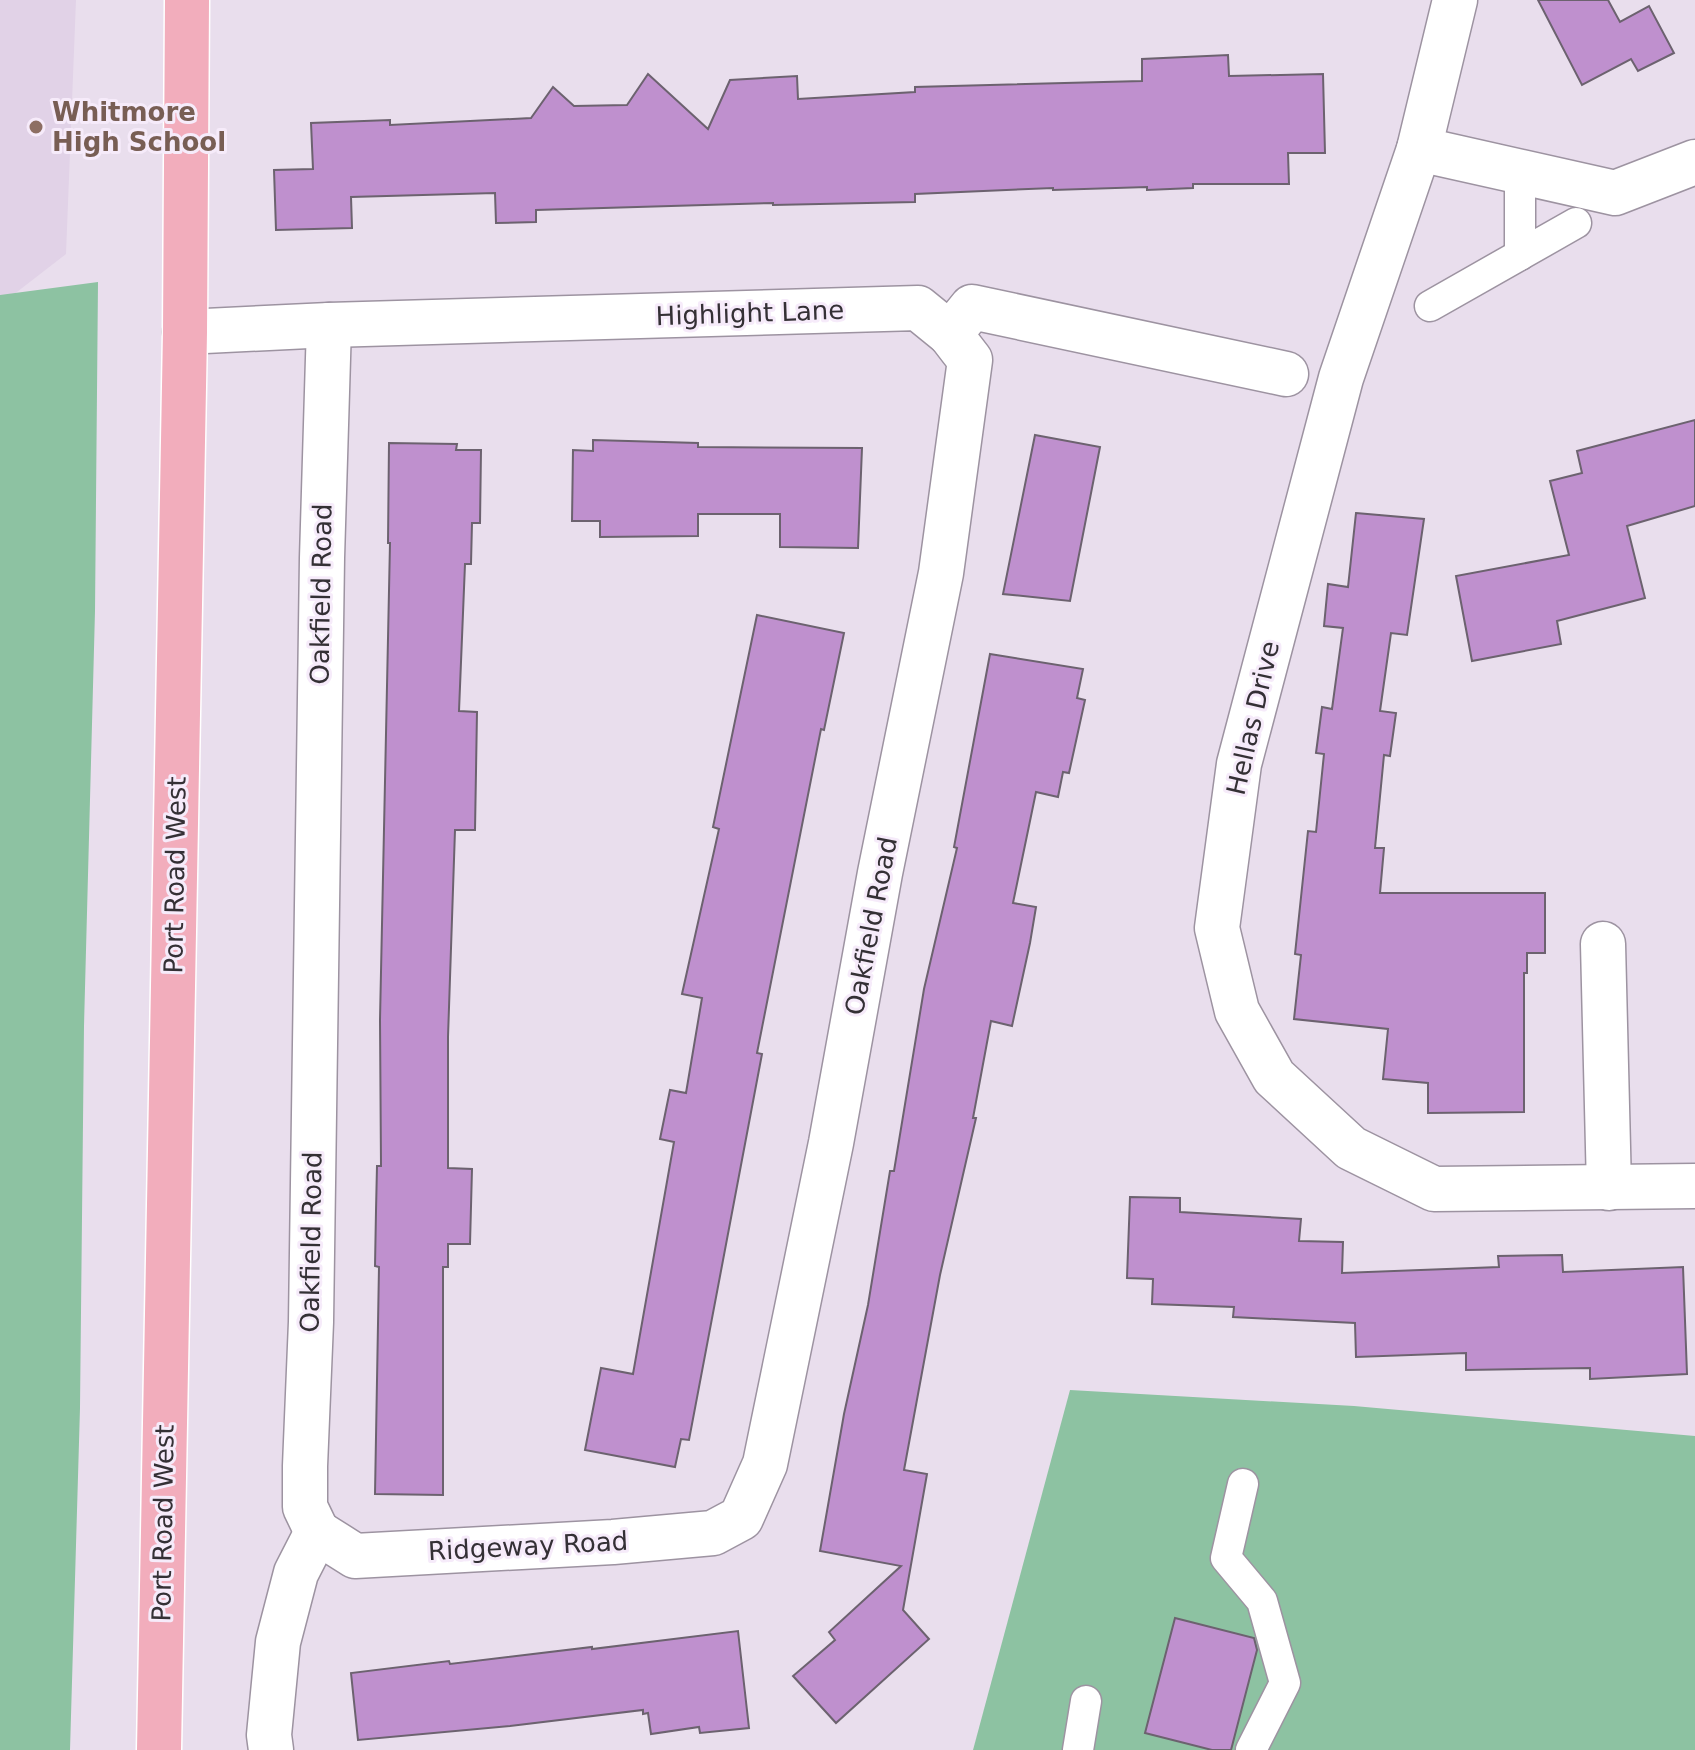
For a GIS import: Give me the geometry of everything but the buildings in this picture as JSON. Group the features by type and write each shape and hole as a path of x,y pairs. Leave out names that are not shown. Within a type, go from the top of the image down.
{"main road":[{"name":"Port Road West","path":"159,1750 185,332 187,0"}],"street":[{"name":"Hellas Drive","path":"1455,0 1419,149 1341,378 1239,764 1217,928 1237,1011 1274,1077 1351,1148 1434,1189 1695,1186"},
{"path":"1419,149 1615,193 1695,162"},
{"path":"950,334 972,307 1286,374"},
{"name":"Highlight Lane","path":"185,332 918,308 950,334"},
{"name":"Oakfield Road","path":"317,1532 305,1507 305,1466 311,1322 321,574 329,325"},
{"name":"Oakfield Road","path":"741,1518 765,1464 828,1159 880,873 941,573 970,360 950,334"},
{"path":"1603,944 1609,1188"},
{"name":"Ridgeway Road","path":"317,1532 355,1556 613,1542 713,1533 741,1518"},
{"path":"271,1750 269,1735 278,1642 296,1573 317,1532"}],"lane":[{"path":"1520,172 1520,255"},
{"path":"1430,306 1576,223"},
{"path":"1243,1484 1226,1558 1262,1601 1285,1683 1251,1750"},
{"path":"1078,1750 1086,1701"}],"shaded area":[{"name":"Whitmore High School","path":"0,0 76,0 66,254 13,295 0,295"}],"green space":[{"path":"98,282 80,1408 70,1750 0,1750 0,295"},
{"path":"1070,1390 1354,1406 1695,1436 1695,1750 973,1750"}],"place":[{"name":"Whitmore High School","path":"36,127"}]}
